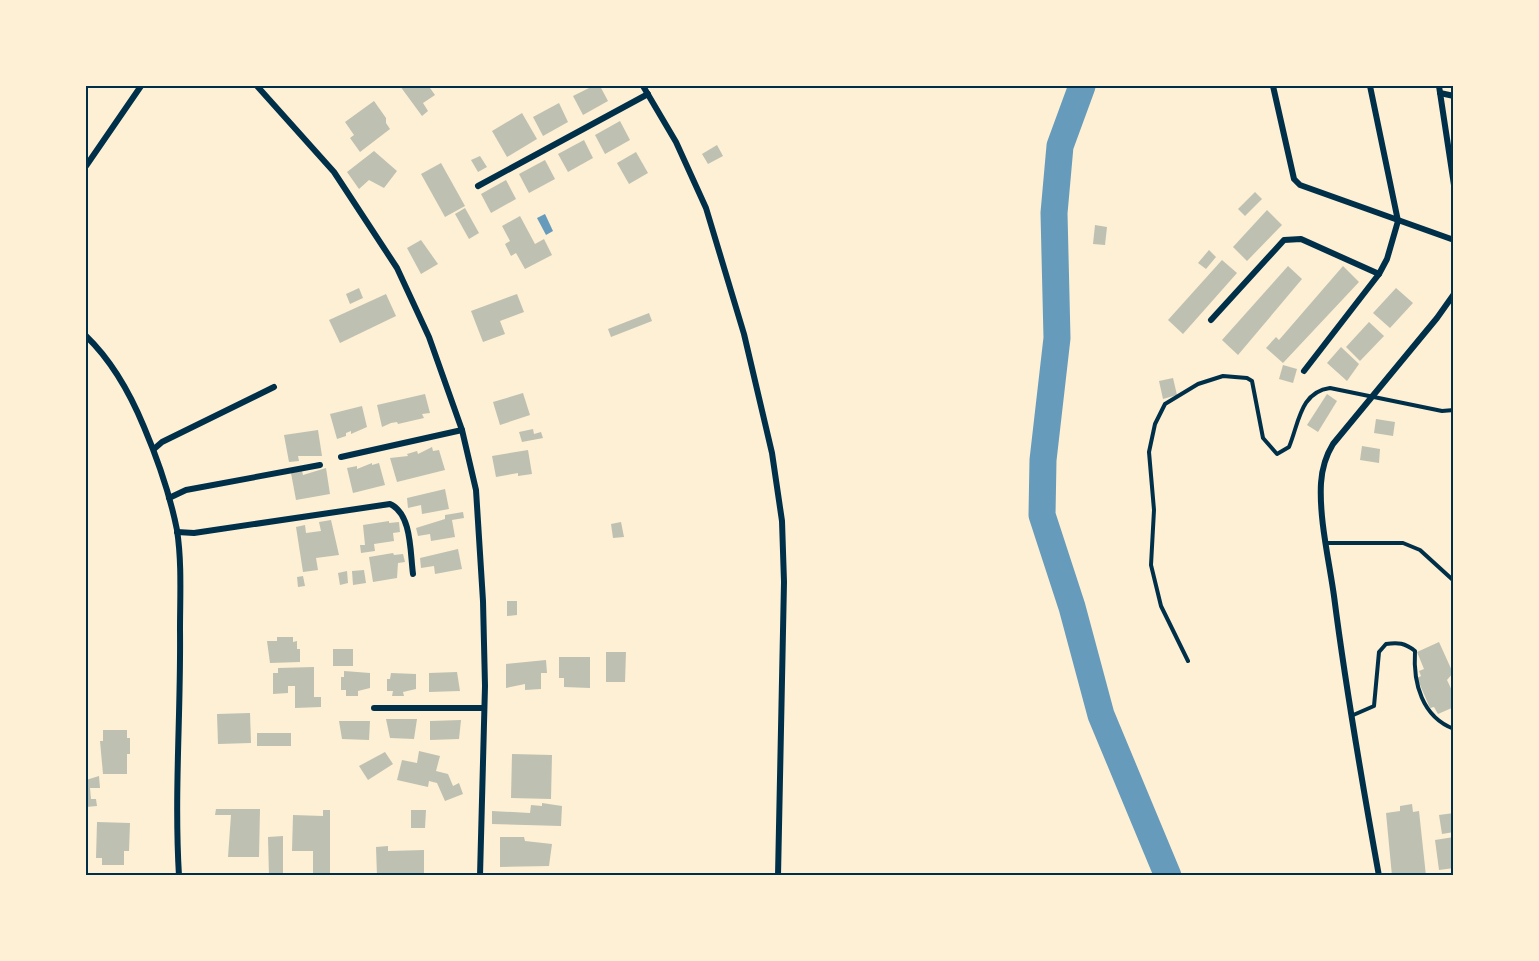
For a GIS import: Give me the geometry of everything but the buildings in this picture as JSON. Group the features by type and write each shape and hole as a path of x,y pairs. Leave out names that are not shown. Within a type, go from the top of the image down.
{"street":[{"path":"86,166 141,86"},
{"path":"257,86 334,171 397,268 429,337 462,430 476,490 480,541 484,708 480,876"},
{"path":"643,86 676,142 706,208 744,334 772,453 782,521 784,582 778,876"},
{"path":"1273,86 1294,179 1300,185 1454,240"},
{"path":"1304,370 1379,274 1387,260 1398,220 1370,86"},
{"path":"1439,86 1454,185"},
{"path":"1440,93 1454,96"},
{"path":"478,186 648,94"},
{"path":"1210,320 1284,240 1292,237 1379,274"},
{"path":"1379,876 1350,717 1321,484 1326,456 1371,396 1437,318 1454,294"},
{"path":"86,336 99,348 121,380 154,449 170,498 177,532 180,569 181,692 176,820 179,876"},
{"path":"154,449 162,442 274,387"},
{"path":"341,457 462,430"},
{"path":"170,498 186,490 320,465"},
{"path":"177,532 194,533 390,504 398,508 405,519 413,574"},
{"path":"374,708 484,708"}],"lane":[{"path":"1188,661 1161,606 1151,565 1154,497 1149,452 1155,424 1165,404 1185,390 1223,376 1247,378 1252,381 1263,438 1277,454 1289,447 1300,411 1311,395 1320,389 1330,388 1442,411 1454,410"},
{"path":"1327,543 1403,543 1420,550 1454,581"},
{"path":"1350,717 1374,706 1379,652 1386,644 1406,644 1414,651 1414,678 1421,695 1437,721 1454,729"}],"water":[{"path":"545,214 553,231 546,235 537,218"}],"waterway":[{"path":"1082,86 1060,146 1054,213 1057,338 1043,460 1042,515 1072,607 1101,715 1168,876"}]}
